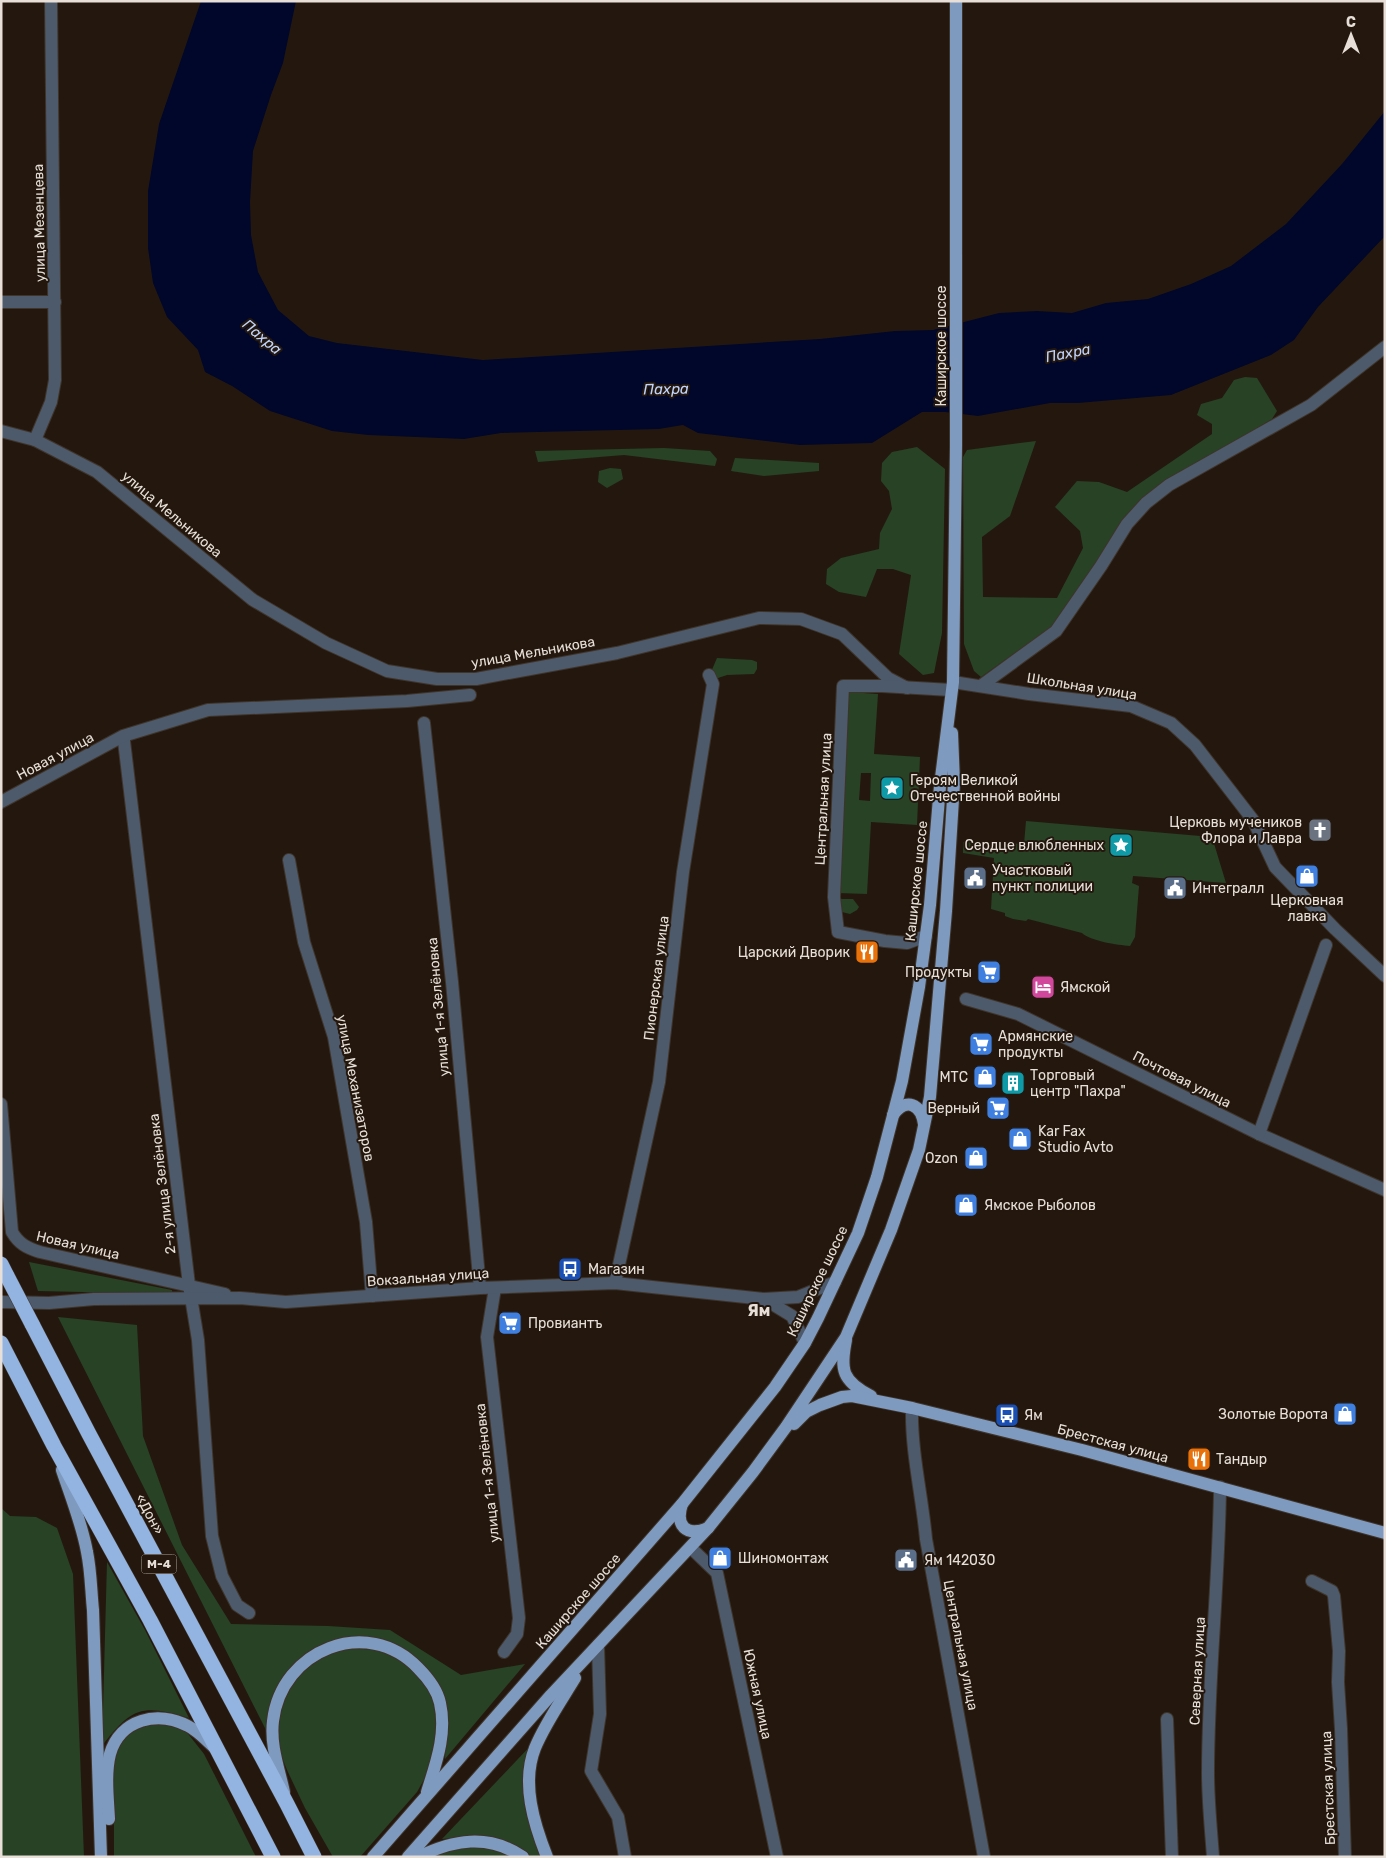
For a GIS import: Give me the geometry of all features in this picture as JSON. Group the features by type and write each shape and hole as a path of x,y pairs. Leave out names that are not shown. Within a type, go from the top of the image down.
{"highway":[{"name":"«Дон»","path":"4,1270 98,1452 314,1857"},
{"name":"М-4","path":"1,1342 54,1446 150,1620 273,1857"}],"main road":[{"name":"Каширское шоссе","path":"408,1857 587,1656 691,1548 772,1446 846,1337 892,1230 919,1150 934,1070 954,783 952,686 956,446 956,1"},
{"name":"Каширское шоссе","path":"373,1857 682,1504 775,1387 805,1343 858,1232 877,1177 902,1081 919,987 932,889 940,786 952,686"},
{"path":"893,1116 902,1107 916,1106 922,1113 924,1127"},
{"name":"Брестская улица","path":"846,1337 842,1368 848,1379 859,1390 890,1404"},
{"name":"Брестская улица","path":"772,1446 806,1412 831,1400 852,1396 912,1408 1082,1450 1220,1487 1335,1521 1385,1533"},
{"path":"54,1446 79,1519 87,1552 93,1610 101,1857"},
{"path":"682,1504 679,1516 684,1528 689,1532 708,1528"},
{"path":"287,1804 272,1733 274,1712 281,1691 290,1676 312,1655 332,1646 355,1643 378,1645 404,1656 424,1674 437,1692 442,1718 441,1747 425,1797"},
{"path":"547,1857 533,1817 530,1789 531,1764 535,1749 545,1729 587,1656"},
{"path":"110,1857 108,1768 114,1743 121,1733 131,1724 146,1718 162,1718 190,1727 218,1751"},
{"path":"418,1857 436,1848 472,1841 502,1846 523,1857"}],"street":[{"name":"улица Мезенцева","path":"35,440 52,402 56,366 52,1"},
{"path":"1,302 55,302"},
{"path":"982,685 1056,631 1101,566 1127,524 1146,503 1169,485 1311,405 1385,347"},
{"name":"улица Мельникова","path":"1,431 35,440 97,472 253,600 326,644 387,671 437,679 476,679 617,653 759,618 801,620 842,634 888,678 907,688"},
{"name":"Пионерская улица","path":"615,1283 659,1082 683,872 713,684 709,675"},
{"name":"Школьная улица","path":"952,686 982,685 1029,694 1131,706 1171,723 1195,745 1253,820 1275,867 1335,929 1385,976"},
{"name":"Центральная улица","path":"926,936 906,943 838,932 834,897 843,686 907,688 952,686"},
{"name":"Новая улица","path":"1,802 123,739 169,721 208,710 407,701 470,695"},
{"name":"улица 1-я Зелёновка","path":"424,723 452,982 480,1288"},
{"name":"2-я улица Зелёновка","path":"123,739 189,1286 198,1340 212,1536 222,1576 237,1605 249,1613"},
{"name":"улица Механизаторов","path":"289,860 304,942 334,1037 366,1222 372,1296"},
{"path":"1259,1134 1326,945"},
{"name":"Почтовая улица","path":"966,999 1018,1014 1259,1134 1385,1190"},
{"name":"Новая улица","path":"1,1104 12,1232 16,1240 24,1247 240,1298"},
{"name":"Вокзальная улица","path":"94,1299 192,1300 240,1298 286,1302 480,1288 615,1283 764,1299 798,1297 835,1282"},
{"name":"улица 1-я Зелёновка","path":"494,1288 487,1337 519,1618 517,1634 504,1652"},
{"path":"1,1294 37,1294 94,1299"},
{"path":"1,1302 48,1303 94,1299"},
{"name":"Вокзальная улица","path":"764,1299 792,1316 805,1343"},
{"name":"Центральная улица","path":"912,1408 911,1437 922,1499 927,1546 984,1857"},
{"name":"Северная улица","path":"1213,1857 1208,1774 1213,1636 1219,1554 1220,1487"},
{"name":"Южная улица","path":"691,1548 717,1573 777,1857"},
{"name":"Брестская улица","path":"1312,1581 1332,1591 1334,1596 1339,1652 1338,1682 1345,1857"},
{"path":"598,1645 600,1714 591,1771 618,1817 624,1857"},
{"path":"1168,1719 1172,1857"}],"green space":[{"path":"1245,377 1257,378 1277,411 1272,419 1145,496 1126,517 1056,624 981,677 974,671 964,644 963,457 967,450 1036,441 1010,516 982,537 983,597 1057,598 1083,548 1080,531 1055,507 1077,481 1099,482 1127,492 1212,434 1212,424 1197,415 1201,404 1222,398 1234,380"},
{"path":"917,447 945,469 942,633 934,673 923,675 899,654 911,575 893,569 877,569 866,597 839,592 826,584 827,569 841,558 879,549 880,533 892,509 889,491 881,481 882,463 892,452"},
{"path":"664,448 710,451 717,459 715,466 624,455 538,462 535,451"},
{"path":"735,458 819,463 819,471 764,476 731,471"},
{"path":"610,468 621,469 623,479 607,488 598,482 599,471"},
{"path":"717,658 752,660 757,662 757,669 754,674 727,675 715,679 711,672"},
{"path":"849,692 878,694 874,754 920,757 917,825 871,822 867,894 838,893","holes":["861,773 871,773 870,801 859,800"]},
{"path":"1026,821 1212,837 1226,883 1133,876 1132,883 1139,886 1135,937 1130,946 1112,944 1082,933 1028,919 1026,921 1013,919 1005,916 1005,913 991,909 994,858 963,853 963,842 1024,844"},
{"path":"840,899 853,899 859,907 850,914 842,912 839,906"},
{"path":"29,1262 172,1290 172,1294 38,1291"},
{"path":"58,1317 137,1325 143,1436 182,1545 231,1624 328,1626 390,1630 461,1675 525,1664 445,1759 446,1726 422,1663 401,1648 327,1642 311,1650 285,1674 277,1689 266,1730"},
{"path":"1,1508 10,1516 36,1517 57,1528 73,1574 84,1857 1,1857"},
{"path":"107,1562 145,1630 189,1718 160,1711 149,1710 139,1712 130,1716 122,1723 102,1746"},
{"path":"340,1648 383,1650 415,1670 436,1703 438,1732 430,1769 417,1792 360,1857 333,1857 305,1808 287,1770 277,1737 282,1701 304,1667"},
{"path":"149,1721 185,1730 204,1754 256,1857 114,1857 114,1758 122,1738"},
{"path":"536,1740 526,1763 541,1857 531,1857 525,1851 477,1836 442,1839"},
{"path":"484,1845 515,1857 427,1857 442,1850"}],"water":[{"name":"Пахра","path":"201,1 296,1 283,63 253,151 250,202 251,235 258,272 278,310 309,336 337,343 483,360 820,339 895,331 933,330 999,313 1037,311 1072,313 1106,303 1148,299 1191,284 1231,266 1286,224 1342,164 1385,111 1385,236 1318,307 1294,340 1271,355 1171,395 1078,403 1050,403 978,416 945,412 922,412 872,443 800,445 698,433 683,425 659,429 501,433 464,439 368,435 332,431 270,411 232,386 205,372 198,350 167,317 153,283 148,248 148,191 159,124"}],"place":[{"name":"Героям Великой Отечественной войны","path":"892,788"},
{"name":"Церковь мучеников Флора и Лавра","path":"1320,830"},
{"name":"Сердце влюбленных","path":"1121,845"},
{"name":"Церковная лавка","path":"1307,876"},
{"name":"Участковый пункт полиции","path":"975,878"},
{"name":"Интегралл","path":"1175,888"},
{"name":"Царский Дворик","path":"867,952"},
{"name":"Продукты","path":"989,972"},
{"name":"Ямской","path":"1043,987"},
{"name":"Армянские продукты","path":"981,1044"},
{"name":"МТС","path":"985,1077"},
{"name":"Торговый центр \"Пахра\"","path":"1013,1083"},
{"name":"Верный","path":"998,1108"},
{"name":"Kar Fax Studio Avto","path":"1020,1139"},
{"name":"Ozon","path":"976,1158"},
{"name":"Ямское Рыболов","path":"966,1205"},
{"name":"Магазин","path":"570,1269"},
{"name":"Провиантъ","path":"510,1323"},
{"name":"Золотые Ворота","path":"1345,1414"},
{"name":"Ям","path":"1007,1415"},
{"name":"Тандыр","path":"1199,1459"},
{"name":"Шиномонтаж","path":"720,1558"},
{"name":"Ям 142030","path":"906,1560"}],"district":[{"name":"Ям","path":"759,1310"}]}
